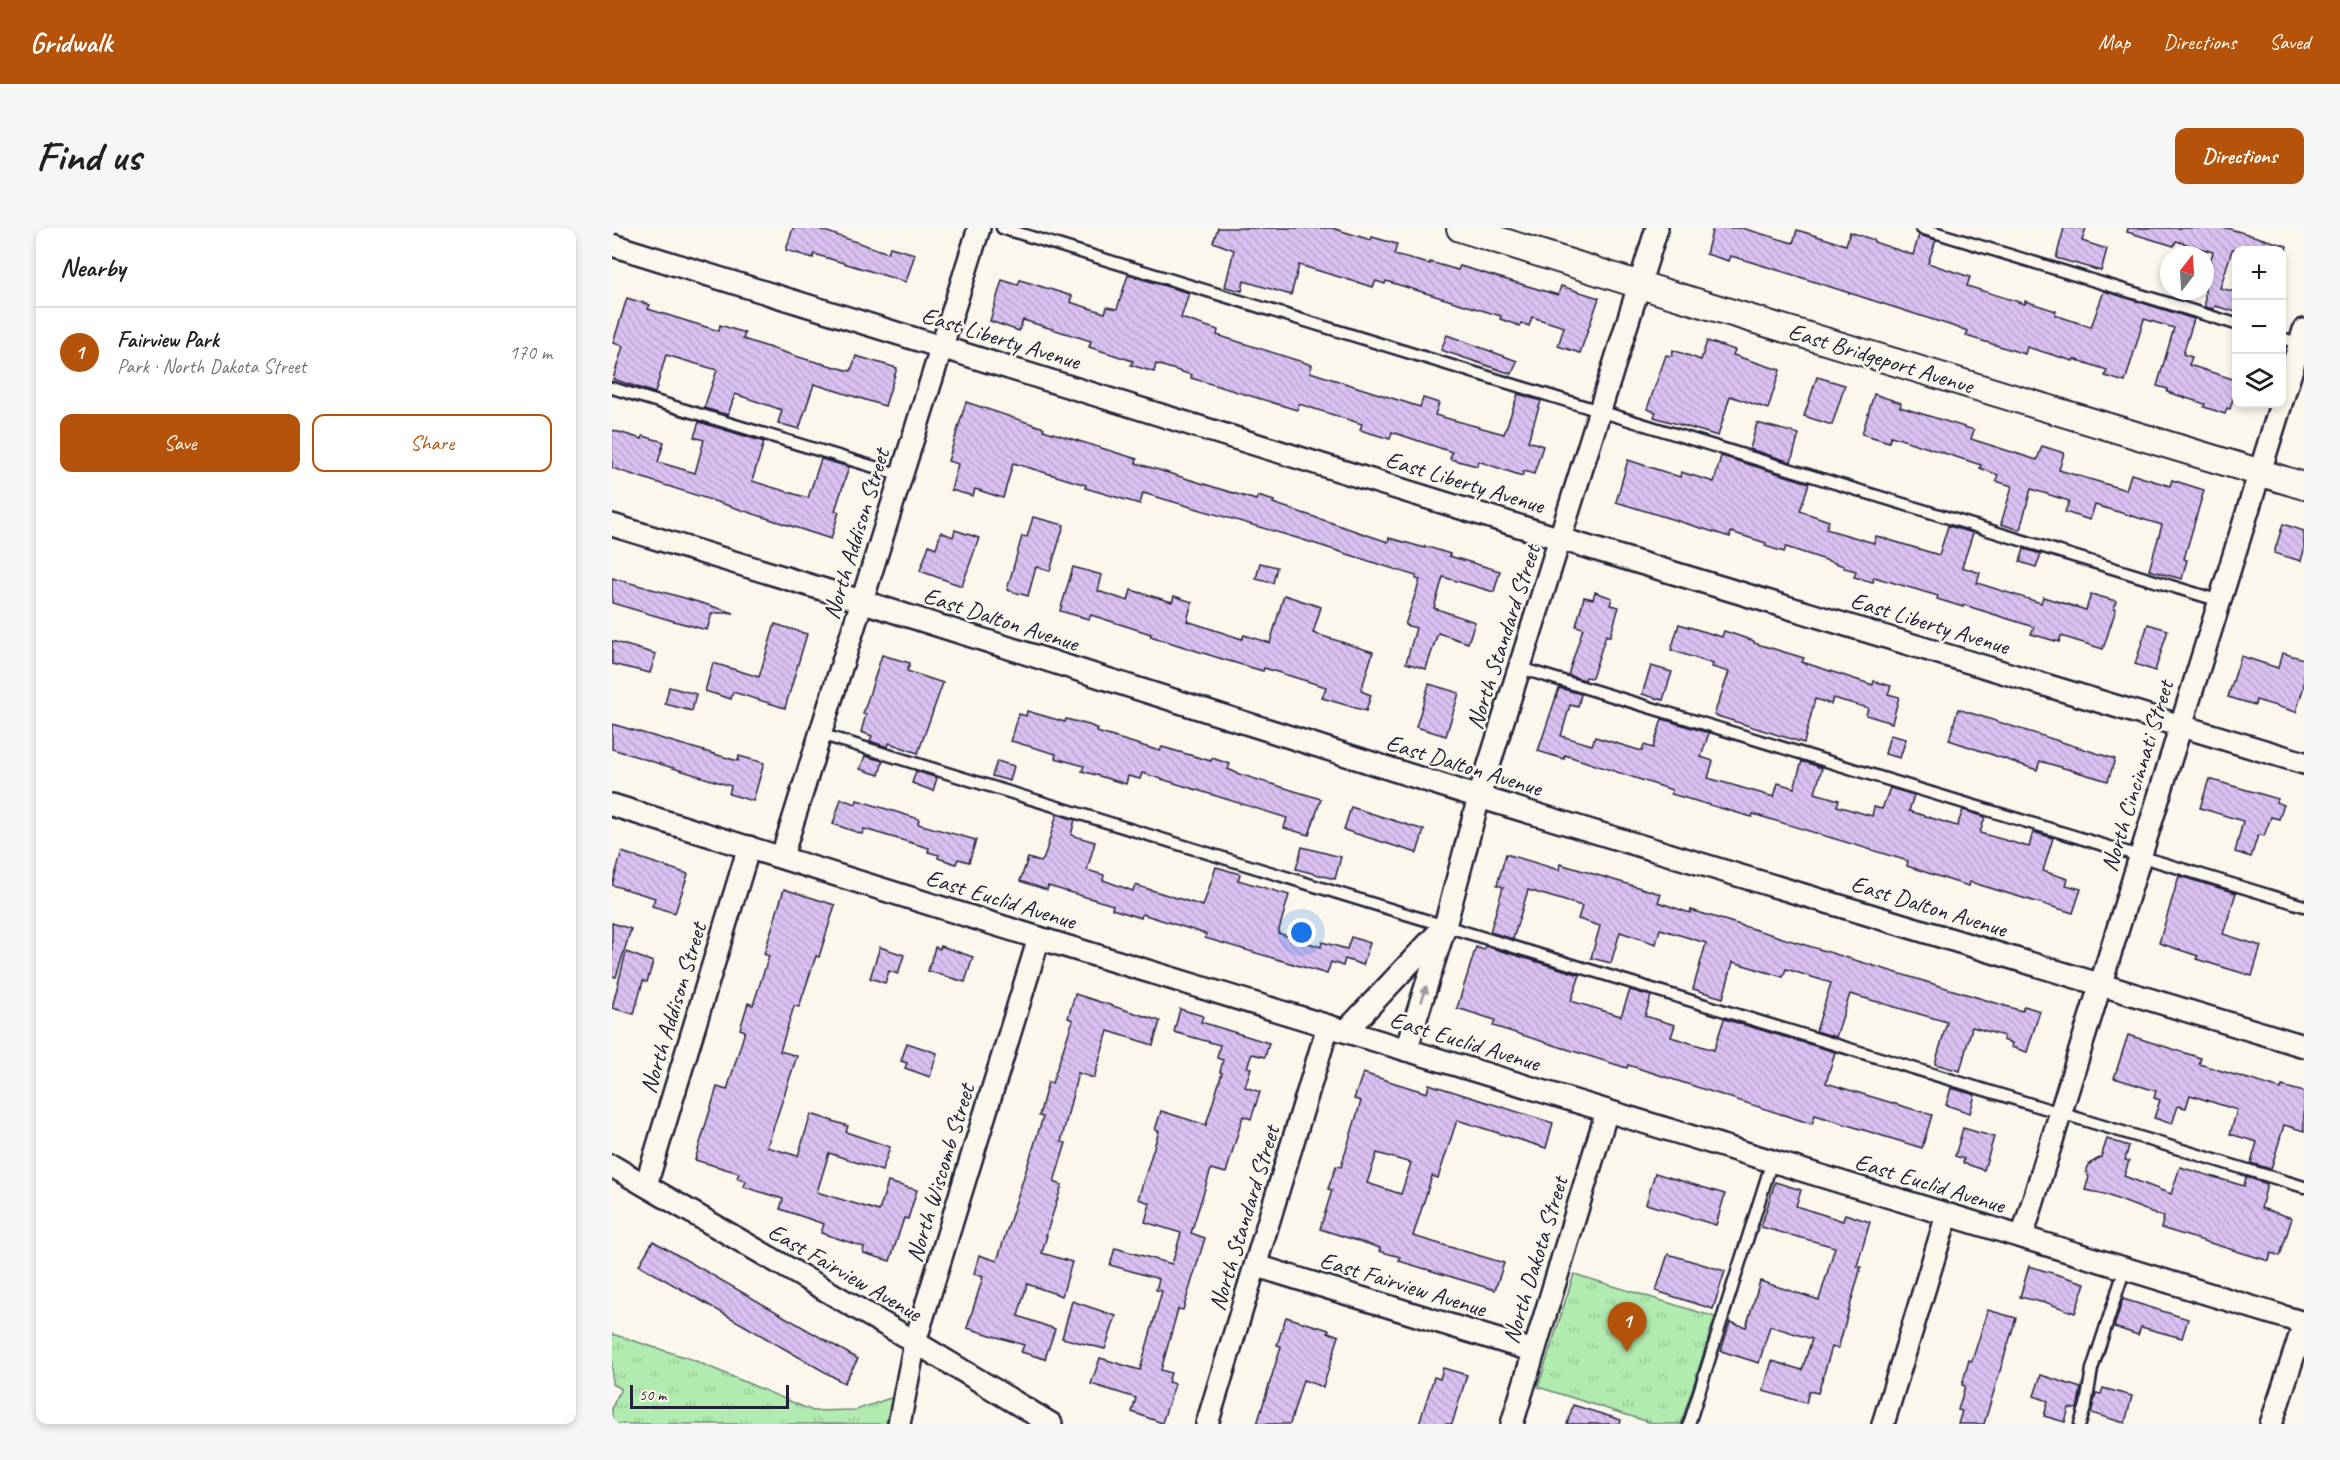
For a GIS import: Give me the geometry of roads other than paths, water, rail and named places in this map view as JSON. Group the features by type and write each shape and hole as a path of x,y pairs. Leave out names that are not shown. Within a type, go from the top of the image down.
{"street":[{"name":"North Addison Street","path":"782,856 979,228"},
{"name":"East Bridgeport Avenue","path":"1460,228 1640,285 2304,486"},
{"name":"North Standard Street","path":"1406,1050 1445,926 1479,797 1657,228"},
{"name":"East Liberty Avenue","path":"612,245 1561,538 2304,763"},
{"name":"North Cincinnati Street","path":"2022,1237 2180,725 2261,473 2295,337"},
{"name":"East Dalton Avenue","path":"612,525 1479,797 2304,1046"},
{"name":"East Euclid Avenue","path":"612,805 782,856 1039,938 2304,1324"},
{"name":"North Addison Street","path":"646,1185 749,847"},
{"name":"North Standard Street","path":"1207,1424 1257,1266 1337,1029 1445,926"},
{"name":"North Wiscomb Street","path":"899,1424 915,1342 1039,938"},
{"name":"North Dakota Street","path":"1512,1424 1607,1111"},
{"name":"East Fairview Avenue","path":"612,1167 915,1342 1051,1424"},
{"path":"1883,1424 1947,1215"},
{"name":"East Fairview Avenue","path":"1257,1266 1534,1351"},
{"path":"2271,1424 2304,1324"}],"lane":[{"path":"1002,228 2220,601"},
{"path":"1921,228 2232,323"},
{"path":"612,388 901,475"},
{"path":"1520,668 2304,906"},
{"path":"820,734 2304,1187"},
{"path":"1689,1424 1772,1161"},
{"path":"2080,1424 2092,1370 2125,1269"}],"place":[{"name":"Fairview Park","path":"1627,1352"}]}
